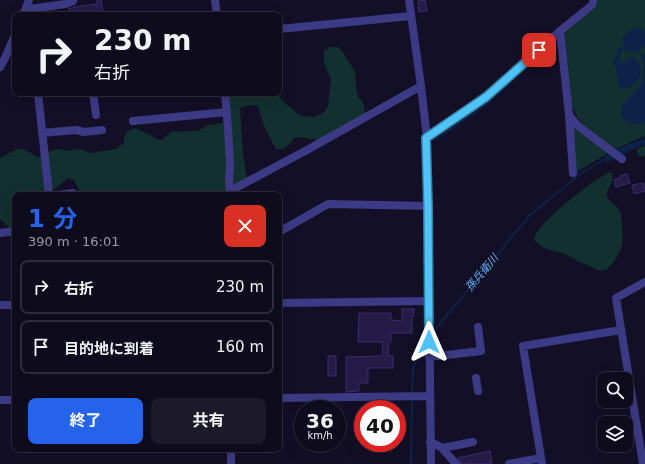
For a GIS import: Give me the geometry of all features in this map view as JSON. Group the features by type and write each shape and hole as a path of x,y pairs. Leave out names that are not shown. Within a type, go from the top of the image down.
{"street":[{"path":"215,0 217,12"},
{"path":"409,0 421,86 426,138 431,464"},
{"path":"426,138 486,97 560,31 592,5 593,0"},
{"path":"27,9 66,4 73,1"},
{"path":"282,30 411,16"},
{"path":"560,31 569,115 573,173"},
{"path":"0,67 6,58 12,43"},
{"path":"6,58 12,57"},
{"path":"232,192 421,86"},
{"path":"38,96 49,192"},
{"path":"93,96 96,115"},
{"path":"225,96 230,156 230,192"},
{"path":"133,121 227,112"},
{"path":"569,115 578,126 622,160"},
{"path":"42,133 76,130 84,132 102,130"},
{"path":"282,230 328,204 428,206"},
{"path":"0,233 12,231"},
{"path":"643,464 616,298 645,282"},
{"path":"282,303 429,301"},
{"path":"0,305 12,305"},
{"path":"429,357 482,351 478,327"},
{"path":"509,464 542,461 523,346 621,330"},
{"path":"476,378 478,391"},
{"path":"282,398 430,396"},
{"path":"0,400 12,400"},
{"path":"430,442 442,448 456,464"},
{"path":"442,448 473,442"},
{"path":"231,452 231,464"}],"green space":[{"path":"596,0 645,0 645,136 615,149 575,173 576,155 573,126 582,123 577,117 571,103 564,30"},
{"path":"330,47 338,47 343,52 355,72 356,89 358,97 363,102 365,118 323,141 301,137 294,138 284,149 276,149 264,126 258,106 251,105 240,108 243,153 247,180 232,192 79,192 74,180 68,178 55,189 48,192 12,192 12,232 0,219 0,158 15,150 22,148 37,157 57,149 70,151 76,149 84,150 89,153 116,149 124,143 126,133 135,128 162,140 171,132 198,131 209,125 222,123 228,110 226,96 279,96 301,116 313,117 322,114 328,107 331,79 324,64 324,51"},
{"path":"645,145 645,155 639,156 637,151 638,149"},
{"path":"610,172 612,173 613,177 607,196 616,206 621,215 622,245 620,252 607,269 597,270 566,255 542,247 534,239 538,231 556,212 592,183"}],"water":[{"path":"639,27 641,30 645,31 645,45 640,50 635,52 629,52 623,49 618,60 621,63 626,63 625,60 633,57 636,59 640,65 640,76 633,85 621,89 613,61 617,55 617,52 613,54 620,47 623,48 624,45 622,41 625,36 631,30"},
{"path":"645,53 645,122 632,124 623,118 622,109 626,101 641,83 644,71 641,55"},
{"path":"645,138 645,144 607,162 604,157 616,149"}],"building":[{"path":"97,0 101,0 103,12 70,12 69,9 96,4 97,7"},
{"path":"425,0 427,11 419,12 418,1"},
{"path":"627,174 630,183 616,187 614,180"},
{"path":"643,183 645,191 634,194 632,185"},
{"path":"402,309 414,309 414,316 412,316 412,333 391,333 388,356 393,356 393,368 368,368 368,383 359,383 359,391 346,392 346,357 382,356 383,342 358,342 359,313 391,313 391,320 402,321"},
{"path":"328,356 336,356 336,376 328,376"},
{"path":"490,451 492,464 461,464 458,458"}],"waterway":[{"path":"437,139 485,105 553,42"},
{"name":"孫兵衛川","path":"433,332 530,215 580,174 606,158"},
{"name":"孫兵衛川","path":"412,395 413,369 421,347 426,340"},
{"name":"孫兵衛川","path":"411,464 412,399"}],"route":[{"path":"429,342 426,138 486,97 539,50"}]}
